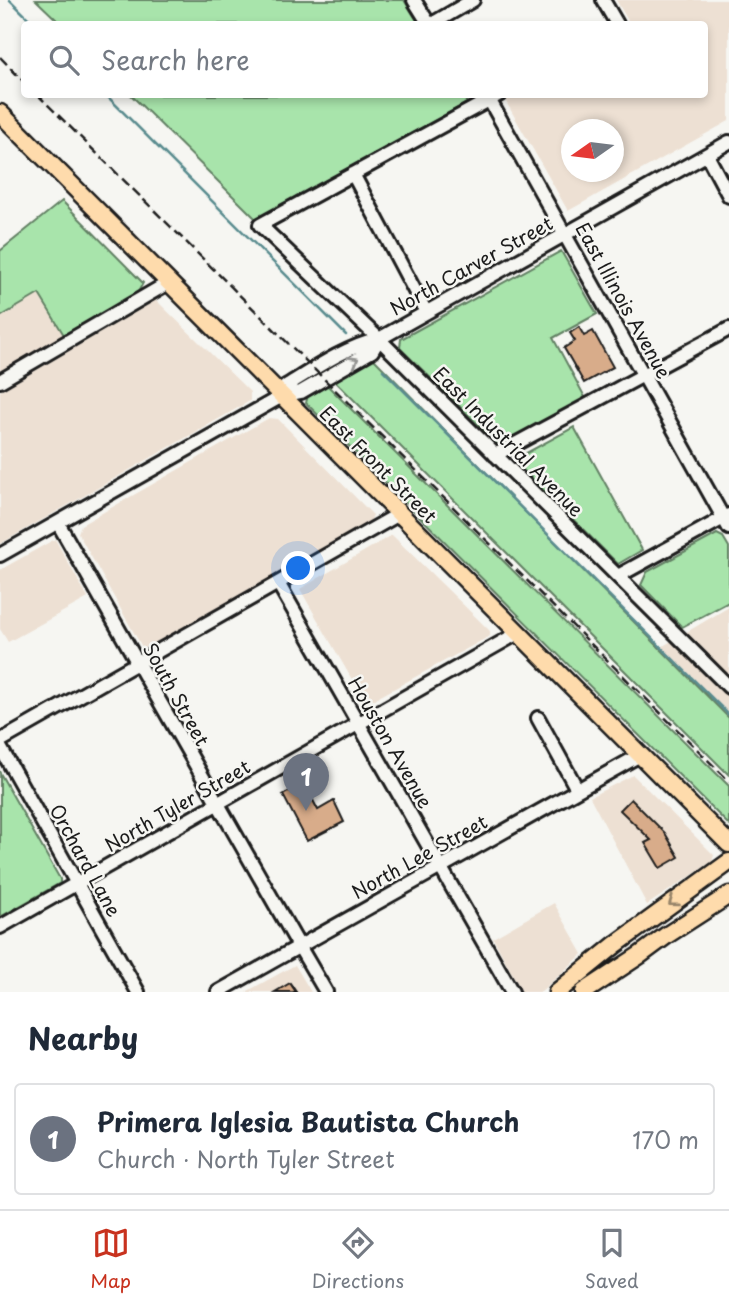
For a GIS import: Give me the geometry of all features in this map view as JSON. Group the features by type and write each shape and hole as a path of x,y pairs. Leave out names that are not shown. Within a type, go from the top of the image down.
{"main road":[{"name":"East Front Street","path":"0,113 729,844"},
{"path":"557,992 729,862"},
{"path":"584,992 729,895"}],"street":[{"path":"414,0 428,21"},
{"path":"435,21 473,0"},
{"path":"603,0 615,21"},
{"path":"426,312 353,174 487,98"},
{"name":"East Illinois Avenue","path":"492,98 644,376 727,520"},
{"name":"North Carver Street","path":"0,555 282,396 300,392 372,351 379,339 729,142"},
{"path":"707,155 729,196"},
{"name":"East Industrial Avenue","path":"353,174 260,225 379,339 729,687"},
{"path":"0,381 168,283"},
{"path":"495,455 729,329"},
{"path":"0,741 399,514"},
{"path":"618,576 727,520"},
{"name":"South Street","path":"58,523 326,992"},
{"name":"Houston Avenue","path":"278,583 512,992"},
{"name":"North Tyler Street","path":"0,927 518,633"},
{"path":"538,718 578,789"},
{"name":"Orchard Lane","path":"0,747 138,992"},
{"name":"North Lee Street","path":"218,992 640,755"}],"shaded area":[{"path":"616,0 729,0 729,121 624,180 624,119 561,119 561,182 620,182 568,211 505,100 708,98 708,21 628,21"},
{"path":"39,294 64,335 0,373 0,317"},
{"path":"156,300 250,392 250,401 0,544 0,391"},
{"path":"269,418 278,419 373,515 369,524 148,648 142,647 78,533 81,525"},
{"path":"392,535 490,631 490,636 366,704 300,589"},
{"path":"55,539 88,598 8,642 0,629 0,570"},
{"path":"729,607 729,714 658,649"},
{"path":"633,775 714,855 712,862 647,905 590,797"},
{"path":"554,903 583,954 540,992 522,992 493,938"},
{"path":"295,965 311,992 246,992"}],"green space":[{"path":"36,0 404,0 417,21 58,21"},
{"path":"134,98 464,98 467,103 256,219"},
{"path":"62,201 143,283 138,292 64,335 39,294 0,317 0,251"},
{"path":"561,251 597,314 553,338 586,399 499,445 400,348 401,339"},
{"path":"373,358 729,718 729,775 334,380"},
{"path":"326,384 729,786 729,825 306,403 308,395"},
{"path":"574,427 642,550 618,564 517,464 519,457"},
{"path":"717,534 723,537 729,547 729,602 682,627 641,585 647,572"},
{"path":"0,773 60,883 0,917"}],"building":[{"path":"579,327 584,336 593,331 613,367 584,383 564,348 575,341 570,333"},
{"path":"304,783 318,810 334,801 344,822 307,841 283,795"},
{"path":"631,799 665,833 679,857 660,868 645,843 651,840 620,810"},
{"path":"290,983 296,992 275,992"}],"waterway":[{"path":"10,0 31,21"},
{"path":"109,98 346,335"},
{"path":"383,370 729,715"}],"railway":[{"path":"0,57 21,79"},
{"path":"41,98 729,781"}],"place":[{"name":"Primera Iglesia Bautista Church","path":"306,811"}]}
